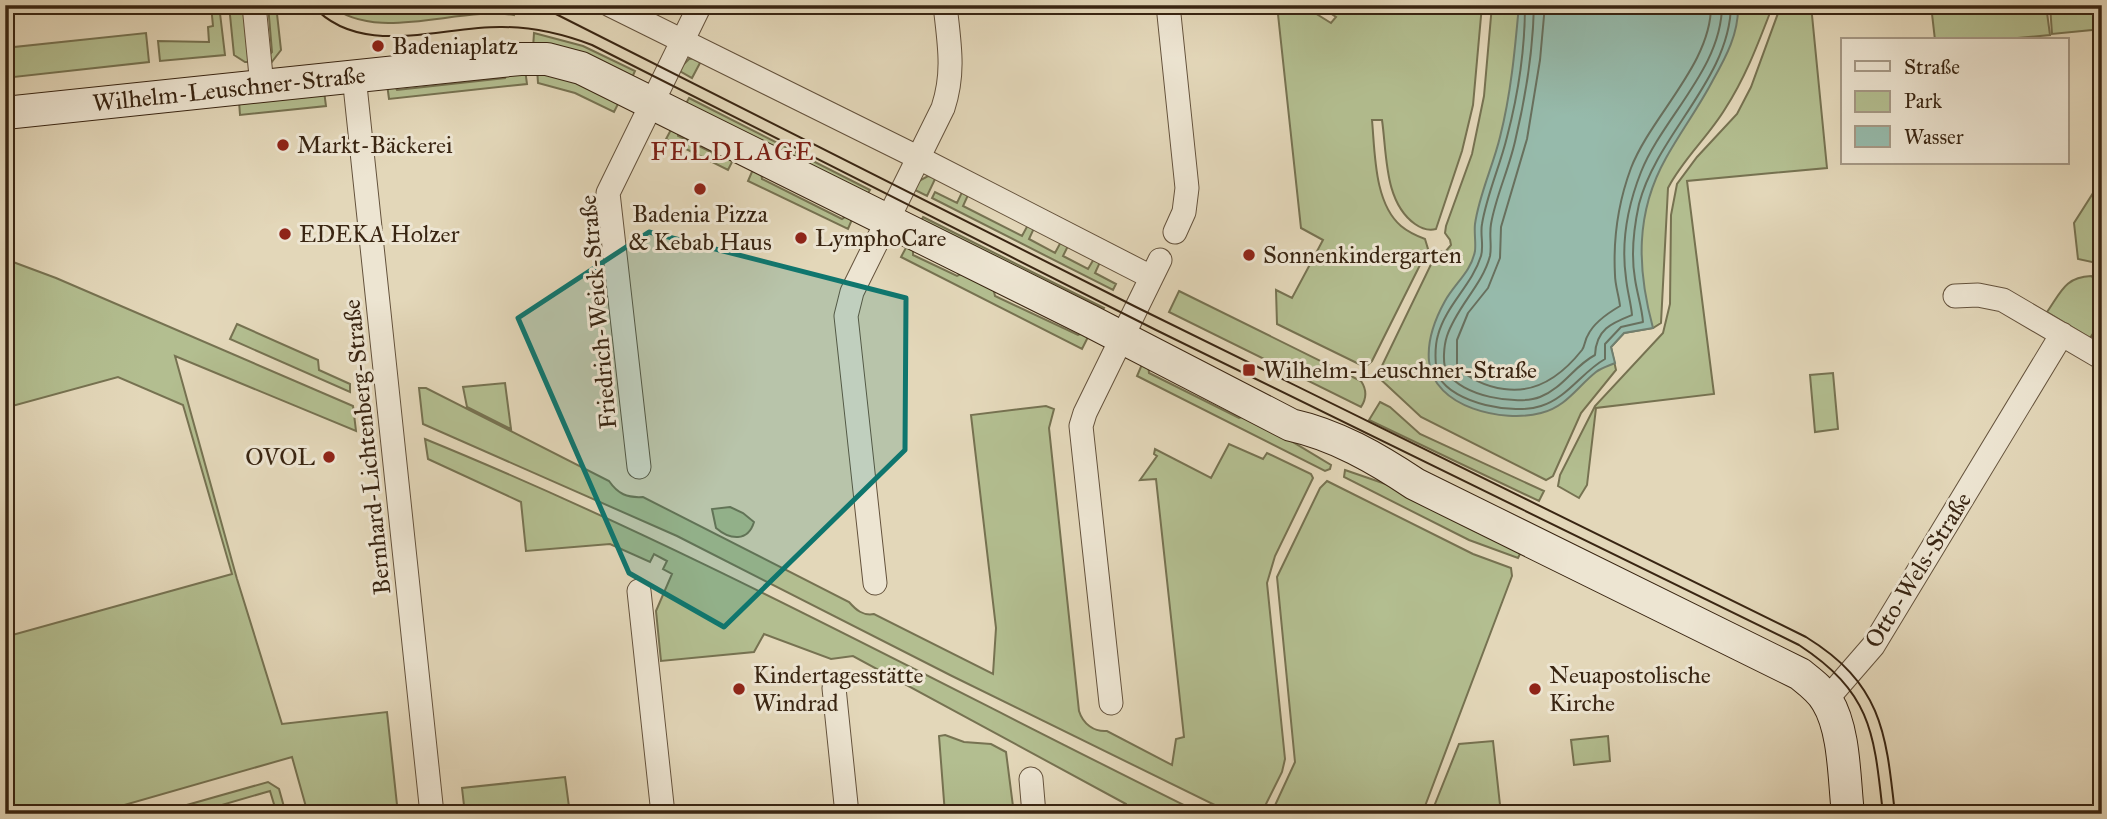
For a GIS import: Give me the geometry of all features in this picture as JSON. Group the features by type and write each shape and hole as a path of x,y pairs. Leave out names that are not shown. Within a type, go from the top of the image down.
{"street":[{"path":"254,5 262,86"},
{"path":"610,5 919,158 1156,269 1085,413 1081,433 1111,703"},
{"name":"Friedrich-Weick-Straße","path":"639,467 608,193 700,5"},
{"path":"875,583 846,316 852,292 943,108 950,87 951,60 945,5"},
{"path":"1168,5 1187,188 1184,212 1175,232"},
{"name":"Wilhelm-Leuschner-Straße","path":"5,113 520,59 547,60 581,68 1122,337 1292,425 1318,431 1339,441 1386,465 1415,484 1800,674 1827,699"},
{"name":"Bernhard-Lichtenberg-Straße","path":"354,76 432,814"},
{"path":"1955,296 1978,295 2003,300 2102,358"},
{"name":"Otto-Wels-Straße","path":"1827,699 1873,646 2062,334"},
{"path":"639,591 663,814"},
{"path":"834,688 847,814"},
{"path":"1827,699 1839,734 1848,814"},
{"path":"1031,779 1034,814"}],"highlighted area":[{"path":"649,232 906,298 905,450 724,627 629,573 518,318"}],"green space":[{"path":"211,5 219,5 225,55 160,61 158,41 209,42 208,27 213,26"},
{"path":"229,5 244,5 250,62 234,55"},
{"path":"268,5 276,5 281,50 271,63 266,63 266,58 272,52"},
{"path":"330,5 525,5 525,12 394,23 371,22 349,16"},
{"path":"1277,5 1302,5 1331,23 1336,17 1318,5 1482,5 1473,105 1462,151 1436,229 1428,230 1418,226 1405,215 1397,203 1386,162 1382,120 1372,120 1375,162 1386,204 1401,226 1425,239 1428,249 1372,361 1365,367 1277,324 1276,290 1292,298 1323,240 1301,228"},
{"path":"1492,5 1773,5 1733,97 1668,188 1661,323 1653,328 1624,333 1611,347 1616,370 1581,413 1553,476 1546,480 1421,417 1377,376 1437,252 1446,251 1451,245 1445,233 1446,226 1472,154 1484,96"},
{"path":"1781,5 1811,5 1827,168 1687,181 1714,394 1596,408 1587,485 1579,498 1558,486 1560,475 1595,406 1663,333 1670,304 1671,215 1677,184 1697,157 1737,114 1751,87"},
{"path":"1931,5 2046,5 2050,35 2017,38 1935,38"},
{"path":"2050,5 2102,5 2102,29 2052,34"},
{"path":"146,33 149,62 5,78 5,48"},
{"path":"534,33 583,46 635,71 631,80 533,48"},
{"path":"696,58 701,61 692,78 678,70 689,59"},
{"path":"537,68 621,98 614,112 575,93 538,83"},
{"path":"525,69 527,84 389,99 387,84 393,83 397,90 505,78 508,71"},
{"path":"324,91 326,106 240,115 239,101"},
{"path":"689,98 870,190 865,198 684,107"},
{"path":"673,126 678,129 678,136 723,158 729,155 734,158 728,170 666,139"},
{"path":"754,167 761,170 762,179 842,219 849,214 853,217 848,229 748,181"},
{"path":"928,176 936,177 927,196 913,189 917,182"},
{"path":"2102,179 2101,264 2078,259 2074,223"},
{"path":"963,190 969,193 963,206 1022,236 1029,223 1035,226 1029,239 1055,253 1062,240 1069,244 1063,256 1088,269 1095,257 1101,260 1095,273 1116,284 1113,290 932,198 935,192 957,203"},
{"path":"923,217 1104,308 1100,315 919,225"},
{"path":"908,244 913,246 913,255 957,276 965,272 993,287 995,296 1078,335 1089,335 1082,349 901,257"},
{"path":"5,259 56,278 353,406 356,431 175,356 237,579 282,724 387,712 398,814 308,814 292,757 93,814 5,814 5,637 232,574 183,405 118,377 5,408"},
{"path":"2091,276 2102,282 2102,320 2090,338 2047,312 2069,283"},
{"path":"1179,291 1361,381 1366,394 1361,407 1169,312"},
{"path":"237,324 318,360 319,370 350,384 350,392 230,339"},
{"path":"1143,362 1148,364 1149,373 1239,418 1248,415 1331,465 1330,469 1325,471 1137,376"},
{"path":"1833,373 1838,429 1815,432 1810,375"},
{"path":"505,383 511,429 467,407 463,387"},
{"path":"419,388 426,388 609,481 623,494 643,497 849,602 860,612 874,614 993,674 996,628 971,415 1046,406 1054,409 1049,428 1079,711 1083,720 1093,729 1107,731 1172,765 1176,739 1184,737 1156,479 1140,480 1157,456 1154,454 1155,449 1211,478 1229,444 1263,459 1267,453 1311,474 1313,478 1275,556 1267,583 1285,759 1282,772 1261,814 1233,814 952,676 677,536 423,424"},
{"path":"1380,402 1390,407 1420,434 1544,491 1539,501 1369,420"},
{"path":"425,439 524,481 720,572 1202,814 1128,814 1126,804 853,656 831,659 764,634 754,652 661,661 656,611 672,574 663,569 667,561 654,554 650,562 610,544 526,551 521,502 428,459"},
{"path":"1345,470 1403,490 1523,548 1518,558 1469,540 1344,477"},
{"path":"1327,481 1473,554 1511,568 1512,576 1422,814 1271,814 1295,762 1277,577 1320,488"},
{"path":"730,507 754,522 743,536 733,537 716,528 712,509"},
{"path":"945,735 964,742 991,744 1006,752 1014,814 945,814 939,736"},
{"path":"1608,736 1610,761 1574,765 1571,740"},
{"path":"1493,741 1501,814 1431,814 1459,744"},
{"path":"565,777 570,814 465,814 462,788"},
{"path":"268,782 279,789 286,814 277,814 270,791 191,814 155,814"}],"water":[{"path":"1519,5 1738,5 1738,15 1727,54 1666,158 1649,199 1644,220 1642,263 1653,328 1624,333 1611,347 1615,363 1596,372 1557,406 1541,413 1508,416 1490,413 1456,401 1433,377 1429,353 1432,330 1438,315 1470,265 1475,251 1477,213 1507,104"}],"tram line":[{"path":"312,5 331,21 353,31 377,35 402,36 514,27 548,32 592,45 1156,330 1799,645 1842,680 1865,717 1872,738 1883,814"},
{"path":"538,5 1136,307 1806,637 1851,673 1876,712 1888,758 1895,814"}],"place":[{"name":"Badeniaplatz","path":"378,46"},
{"name":"Markt-Bäckerei","path":"283,145"},
{"name":"Badenia Pizza & Kebab Haus","path":"700,189"},
{"name":"EDEKA Holzer","path":"285,234"},
{"name":"LymphoCare","path":"801,238"},
{"name":"Sonnenkindergarten","path":"1249,255"},
{"name":"Wilhelm-Leuschner-Straße","path":"1249,370"},
{"name":"OVOL","path":"329,457"},
{"name":"Kindertagesstätte Windrad","path":"739,689"},
{"name":"Neuapostolische Kirche","path":"1535,689"}],"district":[{"name":"FELDLAGE","path":"733,151"}]}
